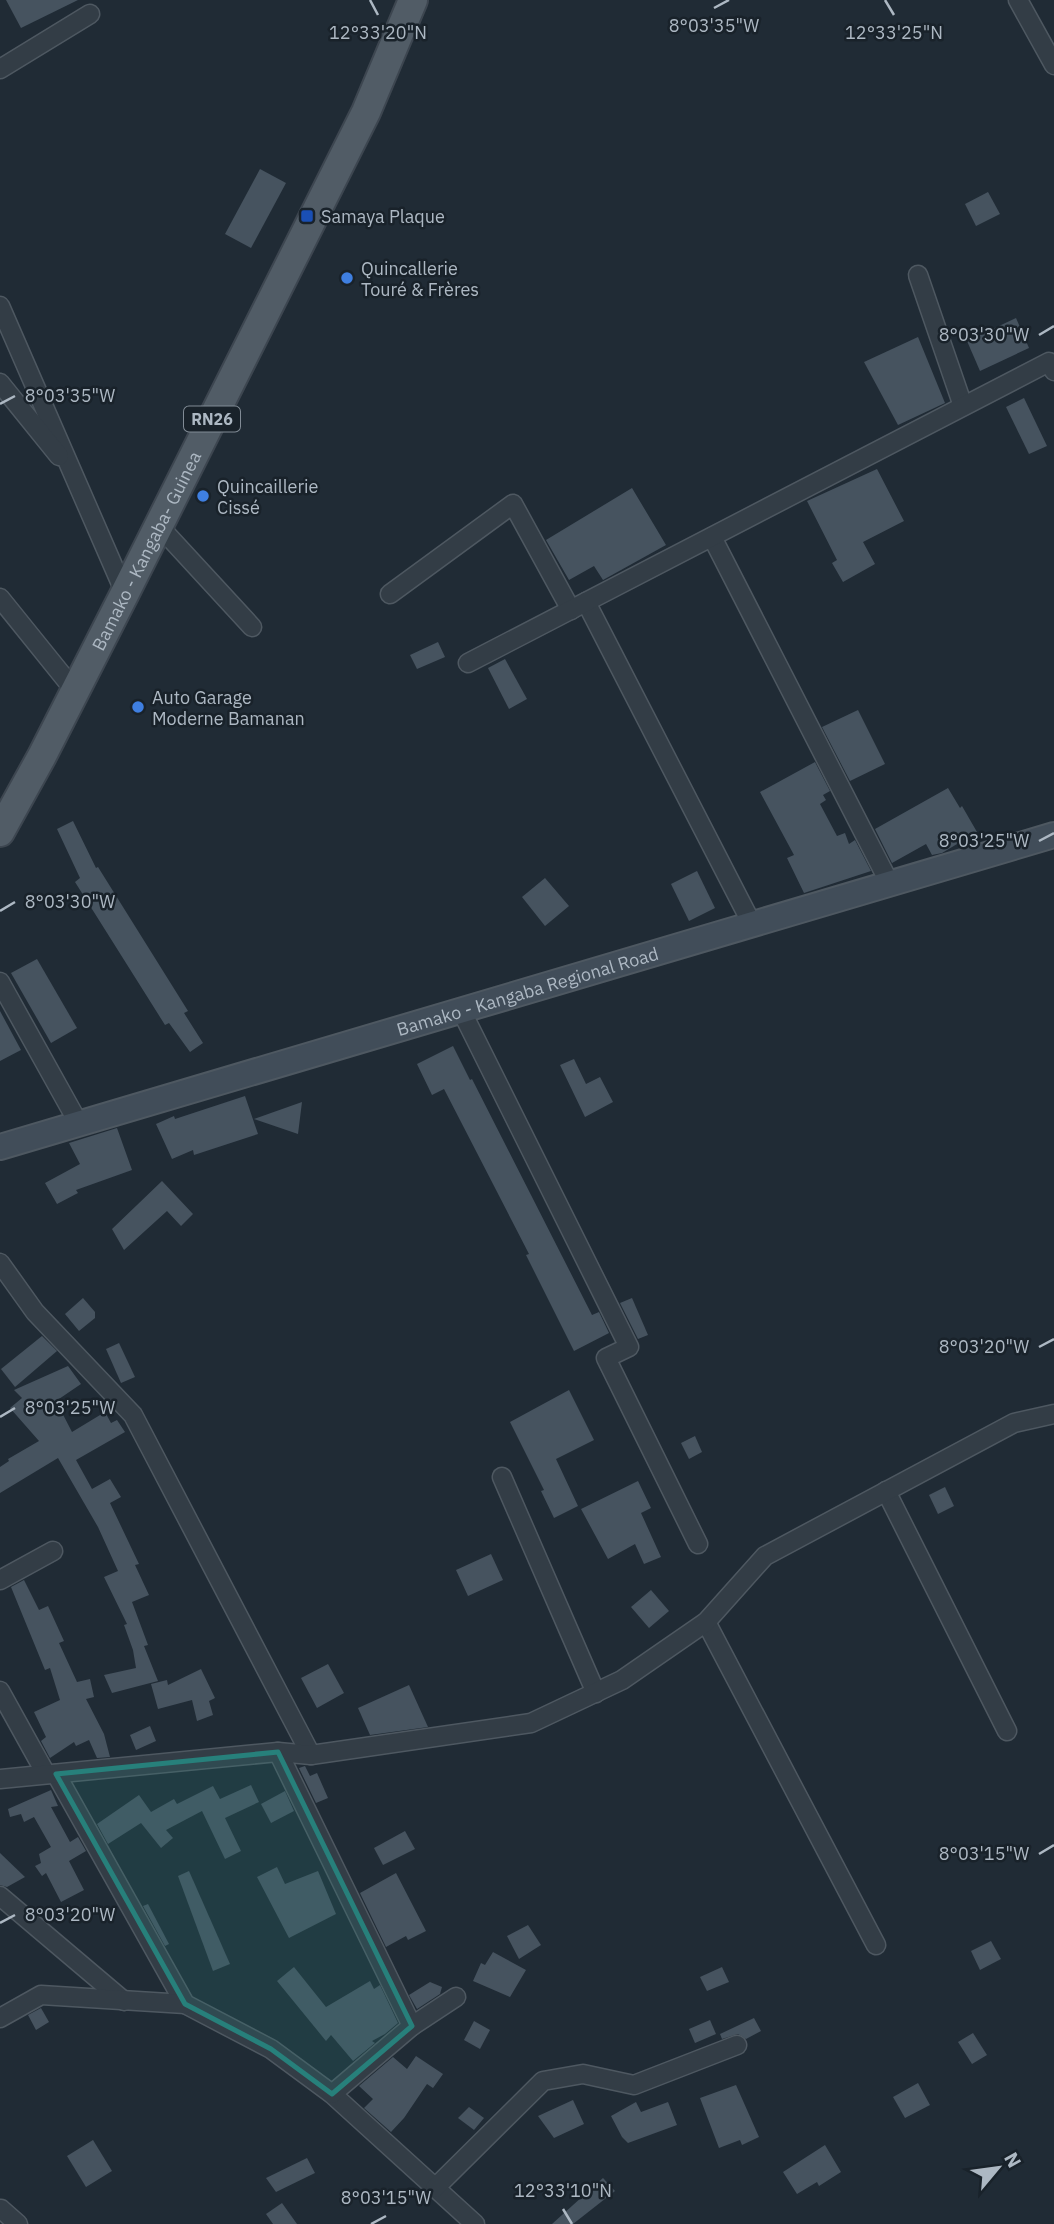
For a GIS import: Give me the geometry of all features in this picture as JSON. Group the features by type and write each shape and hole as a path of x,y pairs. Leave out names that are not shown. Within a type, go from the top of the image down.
{"main road":[{"name":"Bamako - Kangaba- Guinea","path":"0,832 125,593 366,112 413,0"}],"street":[{"path":"1018,0 1054,65"},
{"path":"0,69 90,14"},
{"path":"918,275 963,406"},
{"path":"0,306 125,593"},
{"path":"468,663 1049,362 1054,371"},
{"path":"0,383 75,476"},
{"path":"390,594 513,504 578,606 752,924"},
{"path":"159,526 252,627"},
{"path":"712,537 890,884"},
{"path":"0,598 75,691"},
{"name":"Bamako - Kangaba Regional Road","path":"0,1147 1054,835"},
{"path":"0,982 79,1124"},
{"path":"461,1010 629,1347 606,1358 698,1544"},
{"path":"0,1263 35,1312 133,1415 311,1755"},
{"path":"0,1779 278,1752 311,1755 531,1723 622,1680 706,1622 765,1556 1014,1423 1054,1414"},
{"path":"502,1477 596,1693"},
{"path":"886,1491 1007,1731"},
{"path":"0,1580 53,1551"},
{"path":"706,1622 876,1945"},
{"path":"0,1691 185,2004"},
{"path":"278,1752 412,2026"},
{"path":"0,1896 124,2001"},
{"path":"0,2018 41,1995 185,2004 271,2049 332,2094 475,2224"},
{"path":"332,2094 412,2026 456,1997"},
{"path":"435,2188 543,2081 583,2074 634,2085 737,2045"},
{"path":"0,2211 1,2209 18,2224"}],"highlighted area":[{"path":"278,1752 412,2026 332,2094 271,2049 185,2004 56,1774"}],"building":[{"path":"6,0 78,0 21,28"},
{"path":"260,169 286,183 251,248 225,234"},
{"path":"988,192 1000,214 976,226 965,204"},
{"path":"1016,318 1029,348 980,371 967,341"},
{"path":"918,337 945,403 898,425 864,362"},
{"path":"1024,398 1047,446 1029,454 1006,407"},
{"path":"877,469 904,521 863,542 875,564 843,582 832,563 837,560 807,501"},
{"path":"632,488 666,545 603,580 594,566 569,580 546,540"},
{"path":"438,642 445,657 417,669 410,655"},
{"path":"505,659 527,699 509,709 488,668"},
{"path":"858,710 885,764 850,781 822,727"},
{"path":"815,762 830,791 823,795 826,800 820,804 837,836 845,833 849,844 855,840 871,871 804,893 787,858 794,855 760,792"},
{"path":"948,788 977,832 942,853 932,855 926,844 892,863 875,829"},
{"path":"73,821 96,868 98,867 188,1011 184,1013 203,1043 190,1052 169,1023 165,1025 75,882 80,878 57,829"},
{"path":"697,871 715,908 689,921 671,884"},
{"path":"545,878 569,906 545,926 522,897"},
{"path":"37,959 77,1028 51,1043 11,973"},
{"path":"0,1011 21,1050 0,1061"},
{"path":"453,1046 592,1315 599,1312 609,1333 574,1351 526,1255 529,1254 444,1089 432,1095 417,1064"},
{"path":"574,1059 586,1084 600,1077 613,1102 585,1117 560,1065"},
{"path":"245,1096 258,1134 194,1155 193,1150 172,1159 156,1124 174,1116 175,1119"},
{"path":"302,1102 298,1134 254,1119"},
{"path":"117,1128 132,1170 76,1190 78,1193 57,1204 45,1183 80,1164 69,1143"},
{"path":"162,1181 193,1214 181,1226 167,1211 124,1250 112,1229"},
{"path":"83,1298 95,1312 95,1318 79,1331 65,1314"},
{"path":"632,1298 648,1335 638,1339 620,1303"},
{"path":"42,1336 57,1351 15,1387 1,1369"},
{"path":"119,1343 135,1377 121,1383 106,1349"},
{"path":"68,1366 81,1384 56,1401 72,1432 105,1412 111,1423 117,1420 125,1432 76,1460 92,1489 110,1479 121,1497 110,1503 139,1564 135,1565 149,1595 132,1602 148,1645 144,1646 158,1681 112,1693 104,1675 136,1668 124,1625 127,1624 104,1577 118,1571 98,1527 58,1458 0,1493 0,1467 9,1461 8,1459 39,1441 10,1408 22,1398 14,1390"},
{"path":"569,1390 594,1440 556,1459 578,1506 554,1518 541,1491 544,1490 510,1422"},
{"path":"695,1436 702,1452 689,1459 681,1443"},
{"path":"638,1481 651,1508 641,1513 661,1557 644,1564 635,1544 608,1559 581,1509"},
{"path":"945,1487 954,1506 938,1514 929,1495"},
{"path":"491,1554 503,1580 468,1596 456,1570"},
{"path":"24,1580 39,1610 48,1606 64,1641 59,1643 77,1682 90,1679 94,1697 86,1699 104,1734 110,1757 97,1758 89,1740 76,1746 74,1742 50,1758 41,1741 46,1737 34,1712 60,1700 50,1668 45,1670 11,1587"},
{"path":"651,1590 669,1611 649,1628 631,1607"},
{"path":"328,1664 344,1693 317,1708 301,1678"},
{"path":"201,1669 215,1698 209,1701 213,1715 197,1721 192,1700 158,1709 151,1684 167,1680 168,1685"},
{"path":"409,1685 428,1727 370,1735 358,1708"},
{"path":"150,1726 156,1741 136,1750 130,1735"},
{"path":"305,1766 310,1776 317,1773 328,1798 316,1803 299,1768"},
{"path":"251,1785 259,1802 225,1818 241,1851 225,1859 202,1811 166,1830 173,1838 161,1848 141,1823 108,1844 97,1824 139,1795 151,1812 174,1799 177,1804 213,1786 220,1799"},
{"path":"51,1790 58,1806 51,1807 70,1842 78,1837 86,1851 69,1861 84,1890 61,1902 46,1873 42,1876 35,1866 41,1863 39,1854 51,1847 34,1817 24,1822 21,1814 10,1817 8,1809"},
{"path":"285,1791 294,1811 271,1823 261,1804"},
{"path":"405,1831 415,1849 383,1865 374,1848"},
{"path":"0,1853 25,1877 7,1887 0,1885"},
{"path":"277,1867 285,1884 318,1871 336,1914 289,1938 257,1877"},
{"path":"189,1871 230,1964 213,1971 178,1876"},
{"path":"396,1873 426,1931 408,1940 406,1936 386,1947 360,1893"},
{"path":"148,1904 169,1944 165,1946 143,1906"},
{"path":"528,1925 541,1945 519,1959 507,1936"},
{"path":"991,1941 1001,1959 980,1970 971,1951"},
{"path":"493,1952 526,1970 510,1997 473,1981 481,1963 485,1965"},
{"path":"294,1967 326,2007 370,1981 374,1989 380,1985 398,2023 372,2041 375,2043 353,2061 331,2035 326,2041 277,1981"},
{"path":"722,1967 729,1982 707,1991 700,1977"},
{"path":"430,1982 442,1987 440,1994 417,2009 409,1995"},
{"path":"41,2008 49,2022 36,2030 28,2015"},
{"path":"754,2018 761,2031 746,2039 738,2034 722,2039 720,2034"},
{"path":"710,2020 716,2034 695,2043 689,2029"},
{"path":"474,2021 490,2030 480,2049 464,2040"},
{"path":"973,2033 987,2055 972,2064 958,2042"},
{"path":"416,2056 443,2074 433,2088 427,2084 391,2132 364,2108 373,2099 359,2086 393,2057 407,2069"},
{"path":"918,2083 930,2105 905,2118 893,2097"},
{"path":"736,2085 759,2137 742,2145 740,2140 719,2148 700,2098"},
{"path":"573,2100 584,2124 554,2138 538,2116"},
{"path":"636,2102 641,2112 668,2102 677,2125 628,2143 611,2116"},
{"path":"469,2107 484,2118 474,2130 458,2118"},
{"path":"93,2140 112,2171 86,2187 67,2156"},
{"path":"825,2145 841,2172 819,2186 817,2182 797,2194 783,2172"},
{"path":"307,2158 315,2173 276,2192 266,2178"},
{"path":"603,2178 615,2191 573,2224 552,2224"},
{"path":"282,2203 297,2224 273,2224 266,2214"}],"place":[{"name":"Samaya Plaque","path":"307,216"},
{"name":"Quincallerie Touré & Frères","path":"347,278"},
{"name":"Quincaillerie Cissé","path":"203,496"},
{"name":"Auto Garage Moderne Bamanan","path":"138,707"}]}
